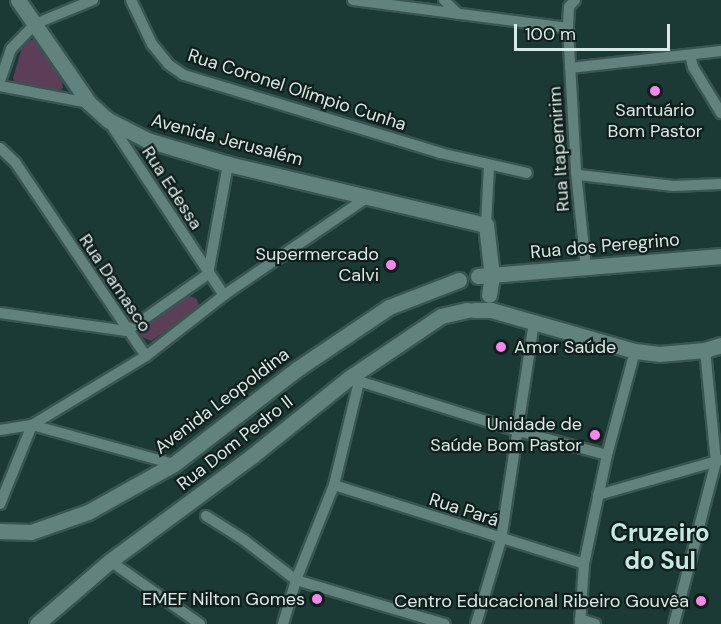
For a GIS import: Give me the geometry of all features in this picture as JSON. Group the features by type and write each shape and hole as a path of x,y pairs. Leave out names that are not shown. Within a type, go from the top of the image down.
{"street":[{"name":"Avenida Jerusalém","path":"18,0 88,103 108,120 147,140 228,164 486,225"},
{"path":"0,81 6,48 35,24 93,0"},
{"name":"Rua Coronel Olímpio Cunha","path":"131,0 152,44 168,64 184,75 489,166 527,173"},
{"path":"353,0 568,28"},
{"path":"444,0 458,14"},
{"name":"Rua Itapemirim","path":"569,2 568,28 576,172 586,268"},
{"path":"570,68 721,51"},
{"path":"690,55 693,67 721,113"},
{"path":"0,86 88,103"},
{"name":"Rua Edessa","path":"108,120 224,295"},
{"name":"Rua Damasco","path":"0,148 15,162 146,356 224,295 369,196"},
{"path":"0,313 127,331 208,274 228,164"},
{"path":"485,276 468,275 459,280 454,288 454,298 459,306 471,310 483,306 489,295 485,276 489,166"},
{"path":"576,172 579,175 672,186 721,184"},
{"name":"Rua dos Peregrino","path":"485,276 721,256"},
{"name":"Avenida Leopoldina","path":"0,531 31,532 71,520 174,464 297,369 389,307 419,293 459,280"},
{"name":"Rua Dom Pedro II","path":"44,622 110,561 441,316 471,310 491,310 635,351 658,354 705,350 721,345"},
{"path":"476,624 501,540 534,322"},
{"path":"674,624 719,461 705,350"},
{"path":"595,624 580,622 584,564 607,455 635,351"},
{"path":"0,430 32,425 146,356"},
{"path":"283,624 296,580 334,485 354,380 518,431 607,455"},
{"path":"32,425 174,464"},
{"path":"0,504 32,425"},
{"path":"598,495 719,461"},
{"name":"Rua Pará","path":"334,485 501,540 584,564"},
{"path":"206,516 244,540 296,580 445,624"},
{"path":"110,561 183,620 200,624"}],"shaded area":[{"path":"35,38 62,81 63,88 59,91 14,85 13,78 23,44"},
{"path":"188,296 196,298 200,308 151,341 140,336 142,327"}],"place":[{"name":"Santuário Bom Pastor","path":"655,91"},
{"name":"Supermercado Calvi","path":"391,265"},
{"name":"Amor Saúde","path":"501,347"},
{"name":"Unidade de Saúde Bom Pastor","path":"595,435"},
{"name":"EMEF Nilton Gomes","path":"317,599"},
{"name":"Centro Educacional Ribeiro Gouvêa","path":"701,601"}],"district":[{"name":"Cruzeiro do Sul","path":"660,547"}]}
